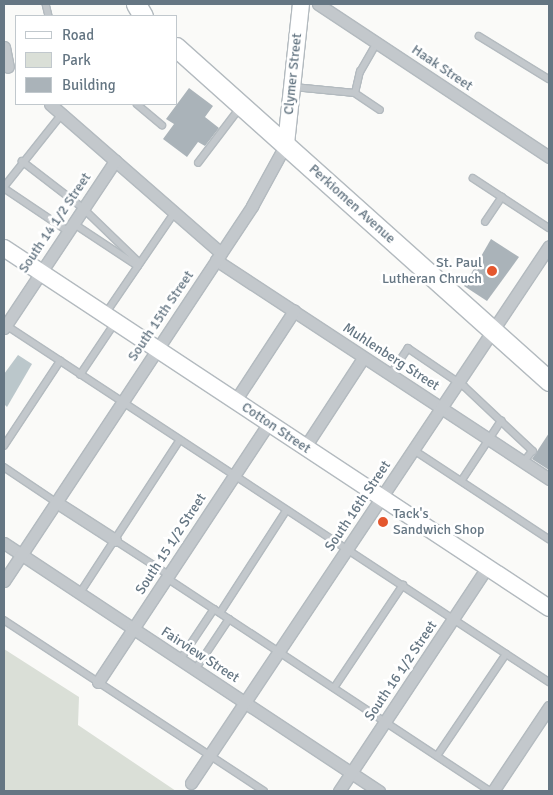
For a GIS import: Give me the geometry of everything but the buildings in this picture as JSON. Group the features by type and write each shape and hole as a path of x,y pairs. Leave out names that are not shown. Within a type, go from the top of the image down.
{"main road":[{"name":"Perkiomen Avenue","path":"178,49 549,381"}],"street":[{"name":"Clymer Street","path":"286,144 301,4"},
{"name":"Haak Street","path":"318,4 549,157"},
{"path":"4,47 10,69"},
{"name":"Muhlenberg Street","path":"51,105 174,212 219,257 363,358 442,407 549,479"},
{"name":"South 15th Street","path":"4,581 219,257 286,144"},
{"name":"South 14 1/2 Street","path":"4,325 115,161"},
{"name":"South 16th Street","path":"191,783 549,246"},
{"name":"Cotton Street","path":"4,248 549,608"},
{"path":"235,401 294,311"},
{"path":"305,447 363,358"},
{"name":"South 15 1/2 Street","path":"98,682 269,423"},
{"path":"56,502 115,540"},
{"name":"Fairview Street","path":"4,544 379,791"},
{"name":"South 16 1/2 Street","path":"339,791 487,567"},
{"path":"491,791 549,707"}],"lane":[{"path":"479,36 549,79"},
{"path":"355,93 360,72 377,43"},
{"path":"292,87 355,93 380,110"},
{"path":"138,105 162,126"},
{"path":"198,163 242,106"},
{"path":"62,114 22,161 4,188 70,227 139,264"},
{"path":"22,161 83,208 139,264"},
{"path":"473,178 549,228"},
{"path":"485,222 502,197"},
{"path":"80,376 139,264 174,212"},
{"path":"4,325 233,477 348,548 549,682"},
{"path":"390,376 408,348 459,382 533,451 524,462"},
{"path":"4,446 60,361"},
{"path":"462,480 501,420"},
{"path":"80,594 179,441"},
{"path":"414,450 549,539"},
{"path":"4,469 56,502"},
{"path":"220,613 286,511"},
{"path":"115,540 214,609 491,791"},
{"path":"334,688 403,585"},
{"path":"180,660 214,609"},
{"path":"195,670 229,618"},
{"path":"4,620 264,791"},
{"path":"437,756 506,654"}],"green space":[{"path":"4,649 79,697 78,725 176,791 4,791"}],"shaded area":[{"path":"18,355 32,364 7,407 4,404 4,374"}],"place":[{"name":"St. Paul Lutheran Chruch","path":"492,271"},
{"name":"Tack's Sandwich Shop","path":"383,522"}]}
